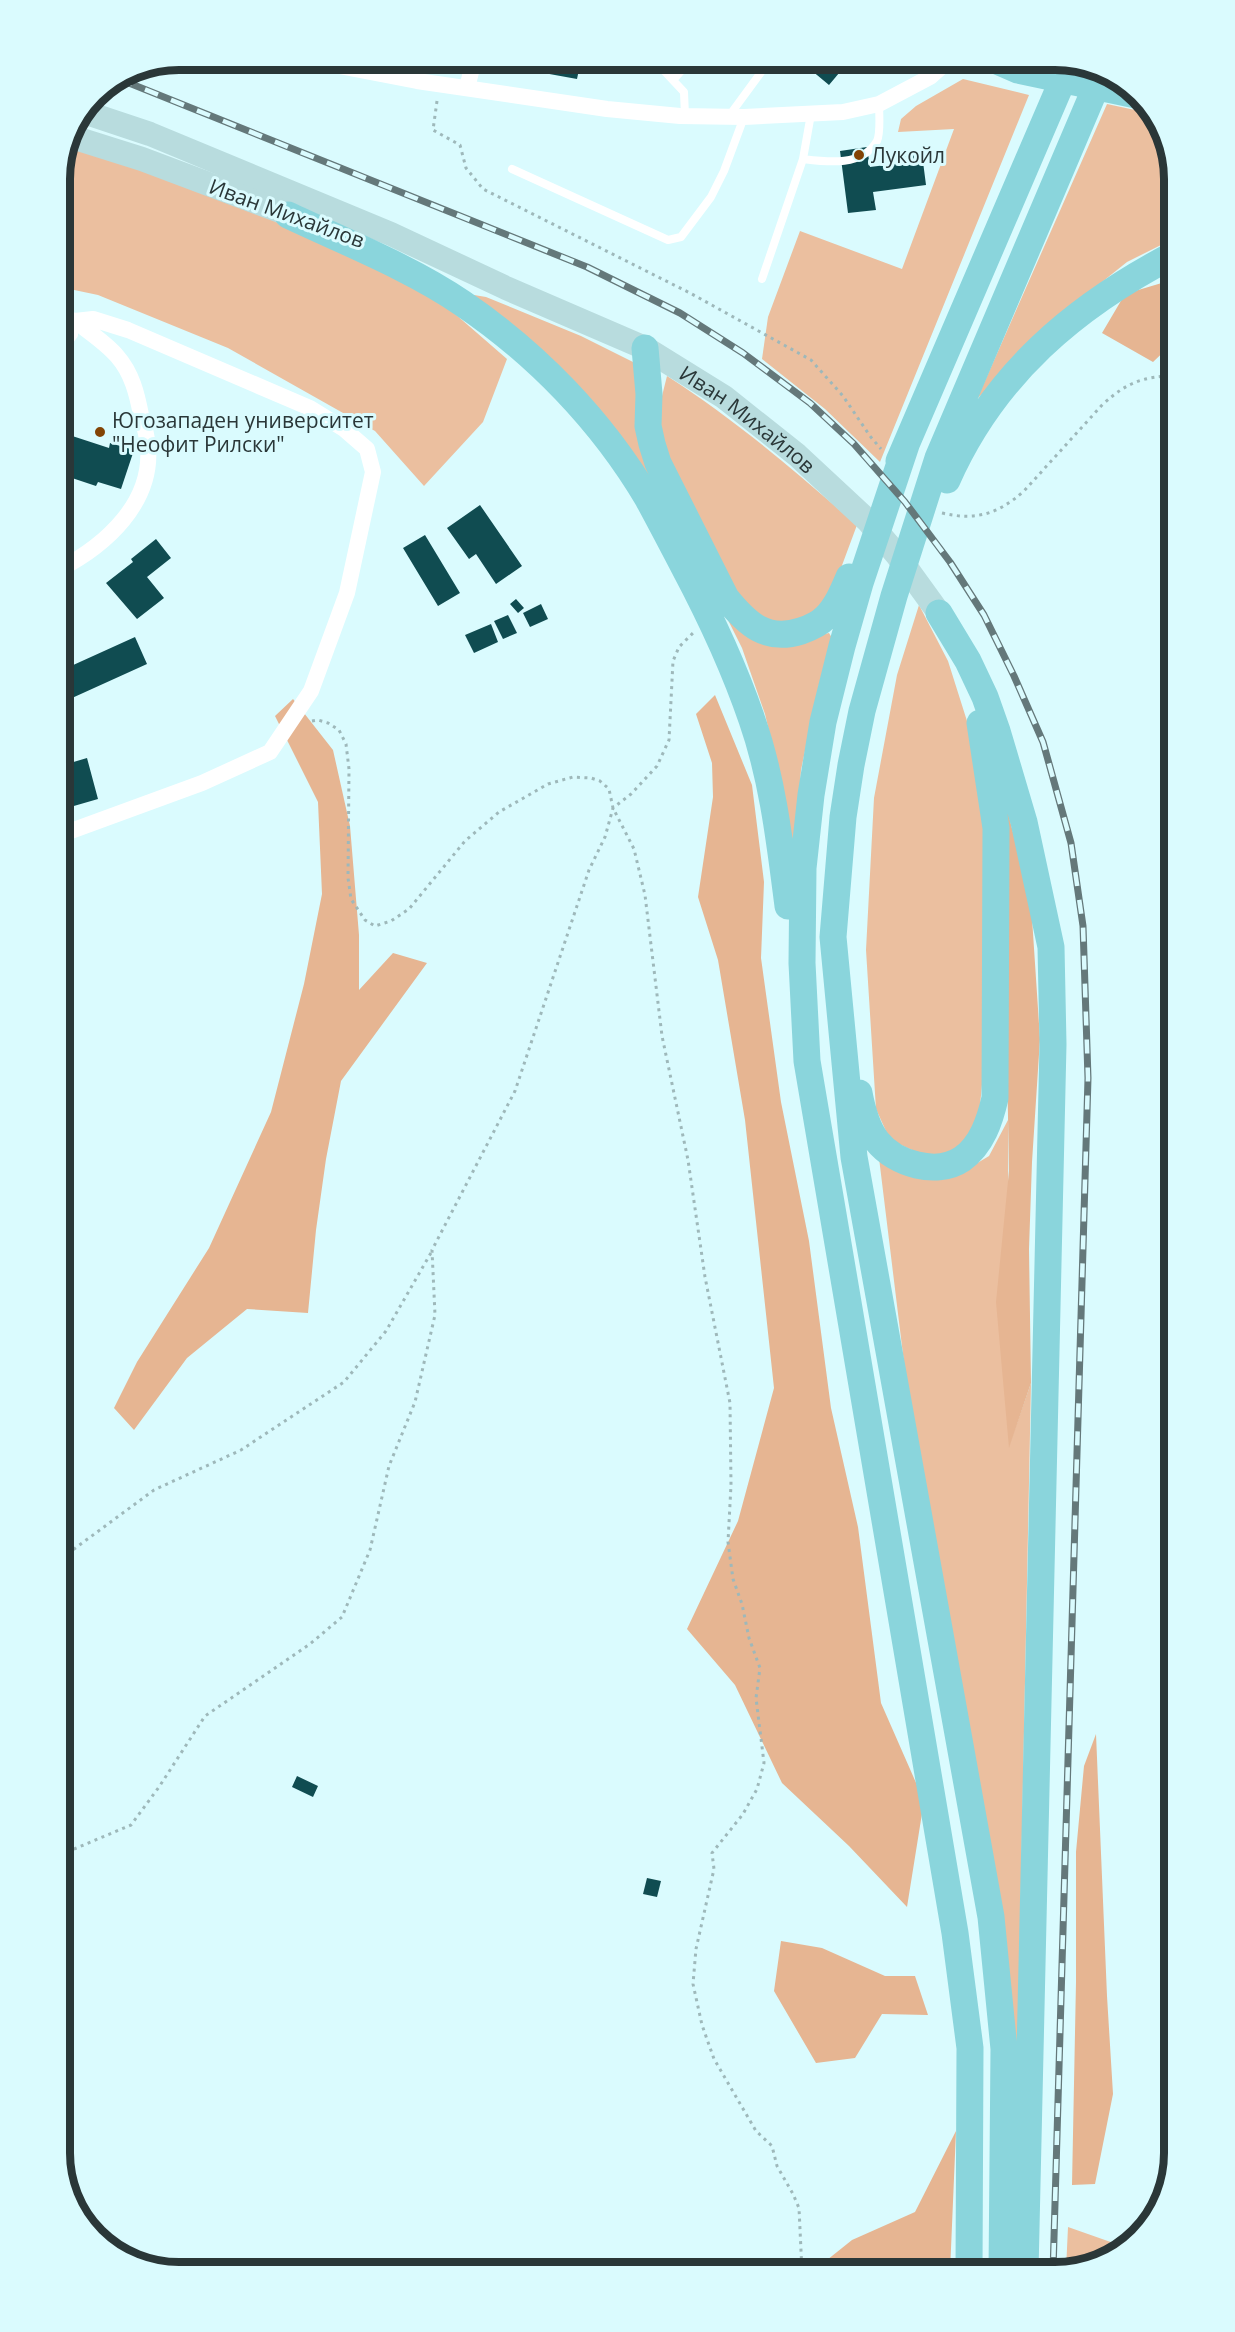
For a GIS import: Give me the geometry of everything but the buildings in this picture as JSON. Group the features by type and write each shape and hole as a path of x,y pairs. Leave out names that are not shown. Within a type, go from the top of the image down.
{"main road":[{"path":"1023,71 1120,92"},
{"path":"807,1061 802,963 802,868 823,722 854,580 895,448 1066,72"},
{"path":"1002,2262 1004,2049 991,1917 854,1157 833,937 843,817 851,765 864,700 894,596 1067,155 1099,80"},
{"name":"Иван Михайлов","path":"92,115 150,135 391,234 506,288 645,348 724,396 797,454 868,522 897,555 939,613"},
{"name":"Иван Михайлов","path":"79,139 142,159 288,215 506,288"},
{"path":"288,215 423,280 452,297 532,357 597,427 647,498 713,622 753,721 777,822 807,1061 949,1897 969,2037 969,2262"},
{"path":"946,460 1000,391 1043,343 1106,294 1165,259"},
{"path":"645,348 649,394 648,426 658,463 726,598 738,613 749,623 765,632 780,635 804,630 811,628 825,617 854,580"},
{"path":"833,937 860,1097 870,1128 878,1142 891,1153 921,1166 937,1167 963,1158 975,1147 983,1134 991,1118 995,1098 996,828 976,705 939,613"},
{"path":"939,613 968,662 998,731 1024,822 1051,946 1053,1054 1026,2262"}],"street":[{"path":"362,70 441,85 607,110 685,116 843,112 879,104 930,77 937,71"},
{"path":"467,88 471,70"},
{"path":"71,319 93,319 128,330 310,408 344,429 367,449 374,472 347,593 311,691 270,752 202,783 71,831"},
{"path":"71,321 117,356 129,373 137,393 148,456 143,485 133,507 120,526 83,557 71,563"}],"lane":[{"path":"664,71 684,92 685,116"},
{"path":"673,80 681,71"},
{"path":"512,169 668,240 681,237 711,197 724,171 736,116 764,71"},
{"path":"803,159 839,161 859,157 878,140 879,104"},
{"path":"762,279 803,159 811,114"}],"path":[{"path":"441,85 433,130 460,145 466,168 483,189 703,300 811,360 843,396 870,436 895,448"},
{"path":"933,511 949,515 973,516 990,514 1009,504 1117,392 1132,382 1165,377"},
{"path":"70,1552 154,1490 241,1450 344,1382 386,1331 432,1250 514,1091 588,870 605,837 613,808 631,794 657,766 669,740 673,661 679,647 695,630 713,622"},
{"path":"304,723 318,720 328,723 339,730 346,744 349,769 348,878 351,900 365,920 375,926 391,921 409,909 480,826 499,812 548,784 573,777 600,781 609,789 613,808 634,849 645,895 662,1036 688,1160 705,1277 730,1402 731,1485 728,1542 733,1580 760,1668 756,1698 764,1762 757,1789 743,1814 712,1852 714,1869 696,1949 693,1984 702,2025 714,2059 756,2131 772,2146 777,2166 799,2208 802,2262"},
{"path":"70,1851 131,1825 206,1716 310,1644 342,1617 370,1550 389,1466 414,1402 435,1315 432,1250"}],"shaded area":[{"path":"963,79 1029,95 880,462 825,409 762,359 768,317 800,231 902,269 954,129 898,132 901,119 916,106"},
{"path":"1107,104 1140,111 1156,138 1164,166 1165,243 1127,262 1057,318 977,399"},
{"path":"76,147 99,154 381,261 454,313 507,359 483,422 424,486 375,431 228,348 98,295 71,289 71,166"},
{"path":"1165,282 1165,351 1153,362 1102,333 1125,294"},
{"path":"474,295 486,297 581,336 639,365 641,383 733,621 820,635 829,633 832,638 819,685 801,770 792,888 783,791 765,714 742,648 707,578 474,299"},
{"path":"667,376 741,429 857,525 828,603 785,628 755,618 737,595 665,459 659,408"},
{"path":"919,605 948,661 973,740 988,841 985,1054 978,1126 961,1152 934,1160 890,1140 876,1109 866,950 874,798 897,675"},
{"path":"715,695 752,785 764,882 761,958 781,1102 809,1241 831,1408 858,1527 881,1703 924,1801 907,1907 849,1846 782,1783 735,1685 687,1629 738,1521 774,1388 745,1120 718,960 698,897 713,797 712,763 696,714"},
{"path":"293,699 333,750 350,826 359,935 359,990 393,953 427,963 341,1081 326,1159 308,1313 247,1309 187,1358 134,1430 114,1408 137,1362 209,1248 271,1112 304,984 322,894 318,802 275,716"},
{"path":"1002,789 1031,903 1040,1039 1029,1249 1031,1383 1009,1448 996,1302 1009,1171"},
{"path":"1008,1120 1009,1446 1031,1383 1017,2080 906,1379 879,1158 954,1177 989,1156"},
{"path":"1096,1734 1113,2094 1095,2184 1072,2185 1076,1852 1084,1766"},
{"path":"781,1941 822,1948 885,1976 915,1976 928,2015 882,2014 855,2058 816,2063 774,1991"},
{"path":"956,2131 950,2262 825,2262 852,2240 915,2212"},
{"path":"1068,2227 1115,2244 1097,2253 1066,2261"}],"railway":[{"path":"129,83 587,267 680,313 743,353 810,403 854,444 905,502 950,562 984,615 1043,742 1071,843 1083,926 1088,1078 1053,2262"}],"place":[{"name":"Лукойл","path":"859,155"},
{"name":"Югозападен университет \"Неофит Рилски\"","path":"100,432"}]}
